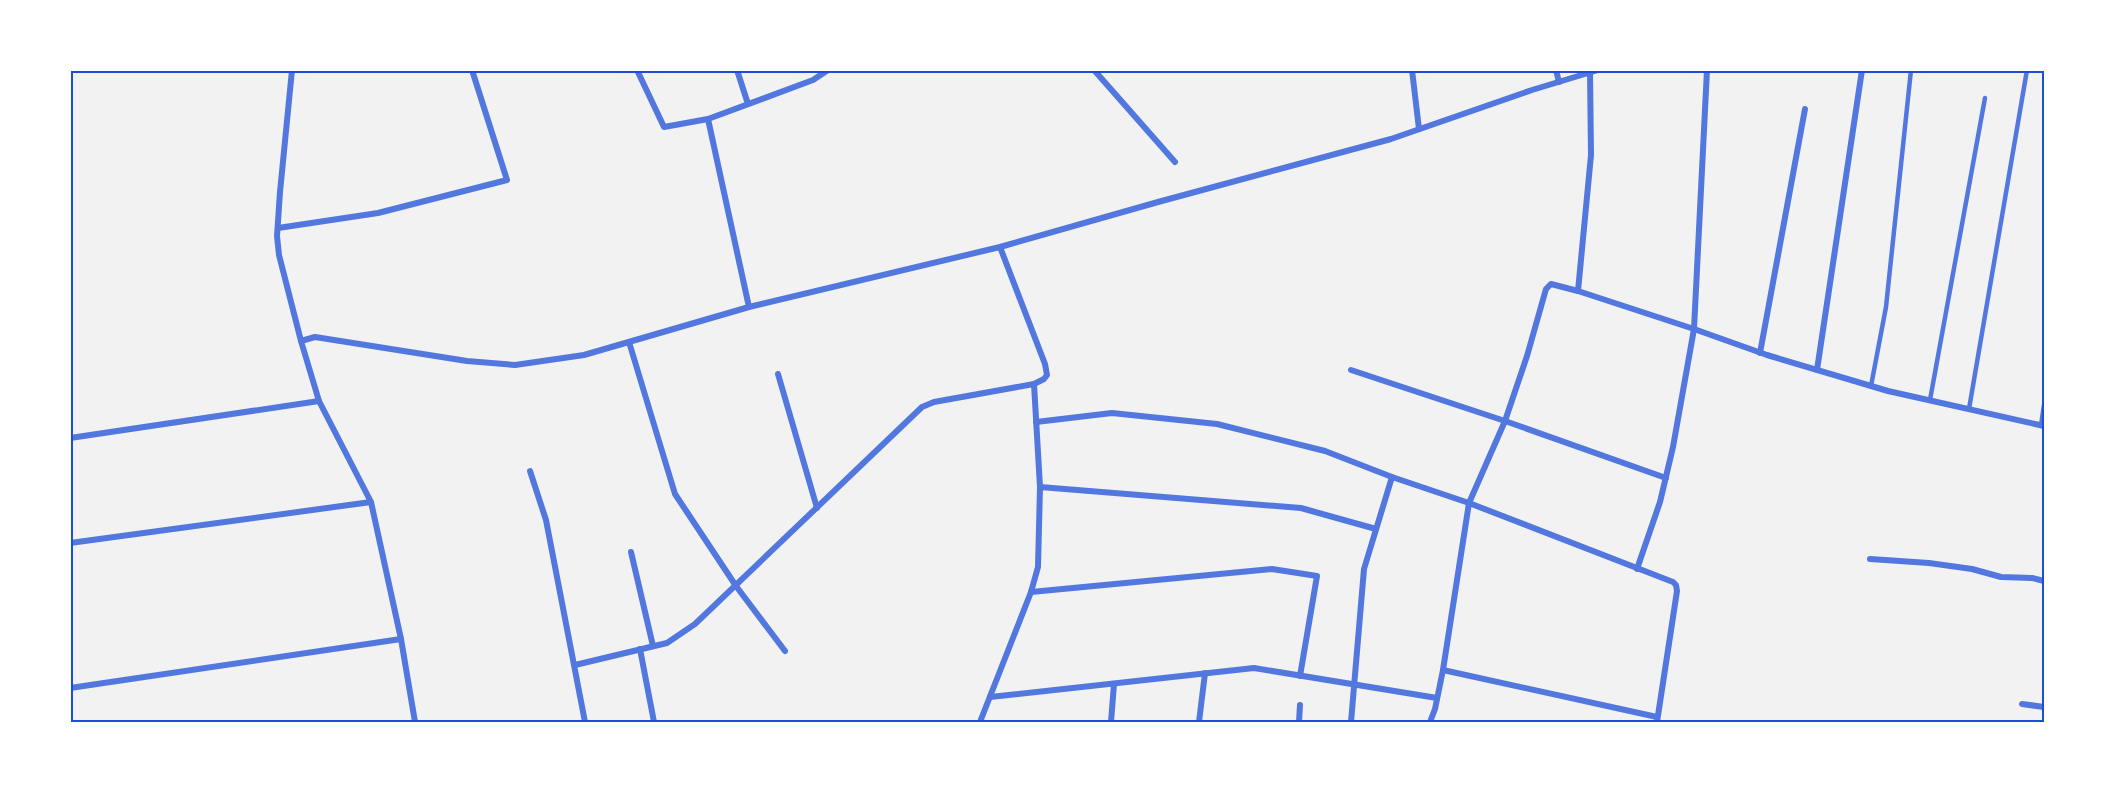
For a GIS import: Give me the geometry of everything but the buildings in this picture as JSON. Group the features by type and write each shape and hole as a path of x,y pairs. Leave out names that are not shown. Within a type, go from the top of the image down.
{"street":[{"path":"292,70 278,228 279,255 319,400 371,502 401,639 415,723"},
{"path":"278,228 378,213 507,180 472,70"},
{"path":"637,70 664,127 708,119 813,80 828,70"},
{"path":"737,70 748,104"},
{"path":"1094,70 1174,162"},
{"path":"1412,70 1419,129"},
{"path":"1556,70 1559,82"},
{"path":"301,341 315,337 515,365 584,355 749,307 1000,247 1381,142 1598,70"},
{"path":"1637,569 1666,478 1694,329 1707,70"},
{"path":"1817,370 1862,70"},
{"path":"1578,291 1592,155 1590,72"},
{"path":"1760,353 1805,109"},
{"path":"708,119 749,307"},
{"path":"575,664 667,643 695,624 922,407 934,402 1034,384 1044,379 1047,375 1046,369 1000,247"},
{"path":"1430,723 1443,669 1469,503 1505,421 1546,289 1551,284 1694,329 1760,353 1871,386 2043,425"},
{"path":"629,342 675,494 736,586 785,651"},
{"path":"1351,370 1666,478"},
{"path":"778,374 817,508"},
{"path":"980,723 1031,592 1038,567 1040,487 1034,384"},
{"path":"70,438 319,400"},
{"path":"1036,422 1112,413 1217,424 1325,451 1469,503 1676,585 1657,720 1443,669"},
{"path":"530,471 546,520 585,723"},
{"path":"1351,723 1364,569 1392,477"},
{"path":"1040,487 1301,508 1376,529"},
{"path":"70,543 371,502"},
{"path":"631,552 653,646"},
{"path":"1870,559 1929,563 1972,569 2001,577 2032,578 2044,581"},
{"path":"1031,592 1272,569 1317,576 1300,676"},
{"path":"70,688 401,639"},
{"path":"640,649 654,723"},
{"path":"990,697 1254,668 1437,698"},
{"path":"1198,723 1205,674"},
{"path":"1111,723 1114,684"},
{"path":"2022,704 2044,707"},
{"path":"1299,723 1300,705"}],"lane":[{"path":"1871,386 1886,307 1911,70"},
{"path":"1969,409 2026,70"},
{"path":"1930,400 1985,98"},
{"path":"2043,425 2044,405"}]}
